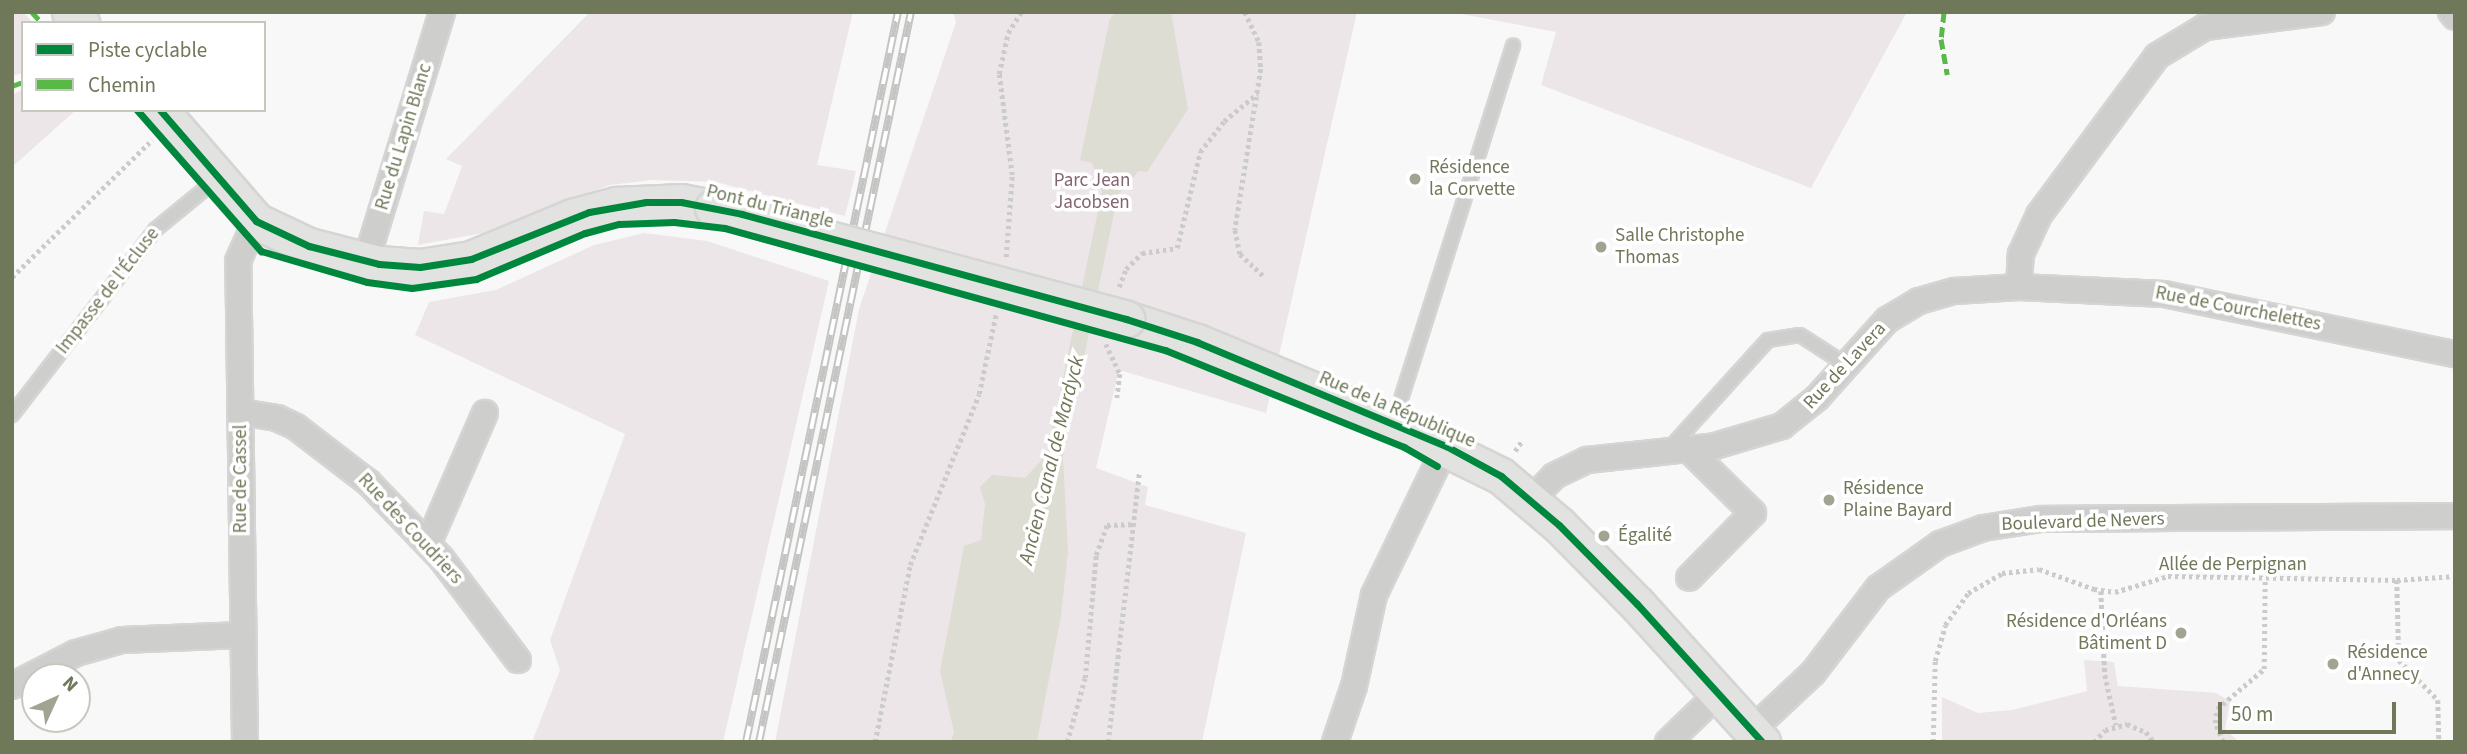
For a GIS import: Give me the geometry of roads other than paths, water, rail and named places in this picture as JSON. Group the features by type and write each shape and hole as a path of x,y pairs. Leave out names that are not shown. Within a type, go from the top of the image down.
{"street":[{"name":"Rue du Lapin Blanc","path":"366,261 442,12"},
{"path":"2019,287 2021,254 2039,215 2157,56 2206,27 2322,12"},
{"path":"2451,12 2455,17"},
{"name":"Pont du Triangle","path":"166,117 217,179 256,220 292,240 366,261 420,267 471,259 572,217 616,205 681,202 713,208 1117,316"},
{"name":"Rue de Cassel","path":"245,742 238,261 256,220"},
{"name":"Rue de Courchelettes","path":"2019,287 2123,290 2188,298 2455,354"},
{"name":"Rue de Lavera","path":"1531,500 1554,476 1575,464 1747,439 1782,426 1807,408 1877,328 1919,301 1955,291 2019,287"},
{"name":"Rue de la République","path":"1117,316 1197,342 1393,423 1487,467 1531,500 1719,693 1757,736"},
{"name":"Rue des Coudriers","path":"240,412 277,418 296,427 358,474 428,544 518,660"},
{"path":"428,544 485,413"},
{"path":"1335,742 1354,686 1374,595 1446,446"},
{"path":"1677,450 1753,513 1689,578"},
{"name":"Boulevard de Nevers","path":"1757,736 1822,663 1878,588 1927,552 1975,530 2041,519 2455,516"},
{"path":"12,686 69,656 122,640 242,635"},
{"path":"1668,742 1719,693"}],"lane":[{"path":"1393,423 1514,45"},
{"name":"Impasse de l'Écluse","path":"12,415 156,229 217,179"},
{"path":"1677,450 1768,340 1800,334 1845,364"}],"water":[{"name":"Ancien Canal de Mardyck","path":"1116,12 1171,12 1188,109 1147,172 1139,171 1118,195 1063,457 1068,552 1061,616 1037,742 951,742 954,732 940,671 964,546 981,540 985,504 980,487 992,475 1025,478 1047,454 1102,192 1092,163 1080,160 1110,18"}],"railway":[{"path":"746,742 898,12"},
{"path":"759,742 911,12"}],"place":[{"name":"Résidence la Corvette","path":"1415,179"},
{"name":"Salle Christophe Thomas","path":"1601,247"},
{"name":"Résidence Plaine Bayard","path":"1829,500"},
{"name":"Égalité","path":"1604,536"},
{"name":"Résidence d'Orléans Bâtiment D","path":"2181,633"},
{"name":"Résidence d'Annecy","path":"2333,664"}],"park label":[{"name":"Parc Jean Jacobsen","path":"1092,192"}]}
